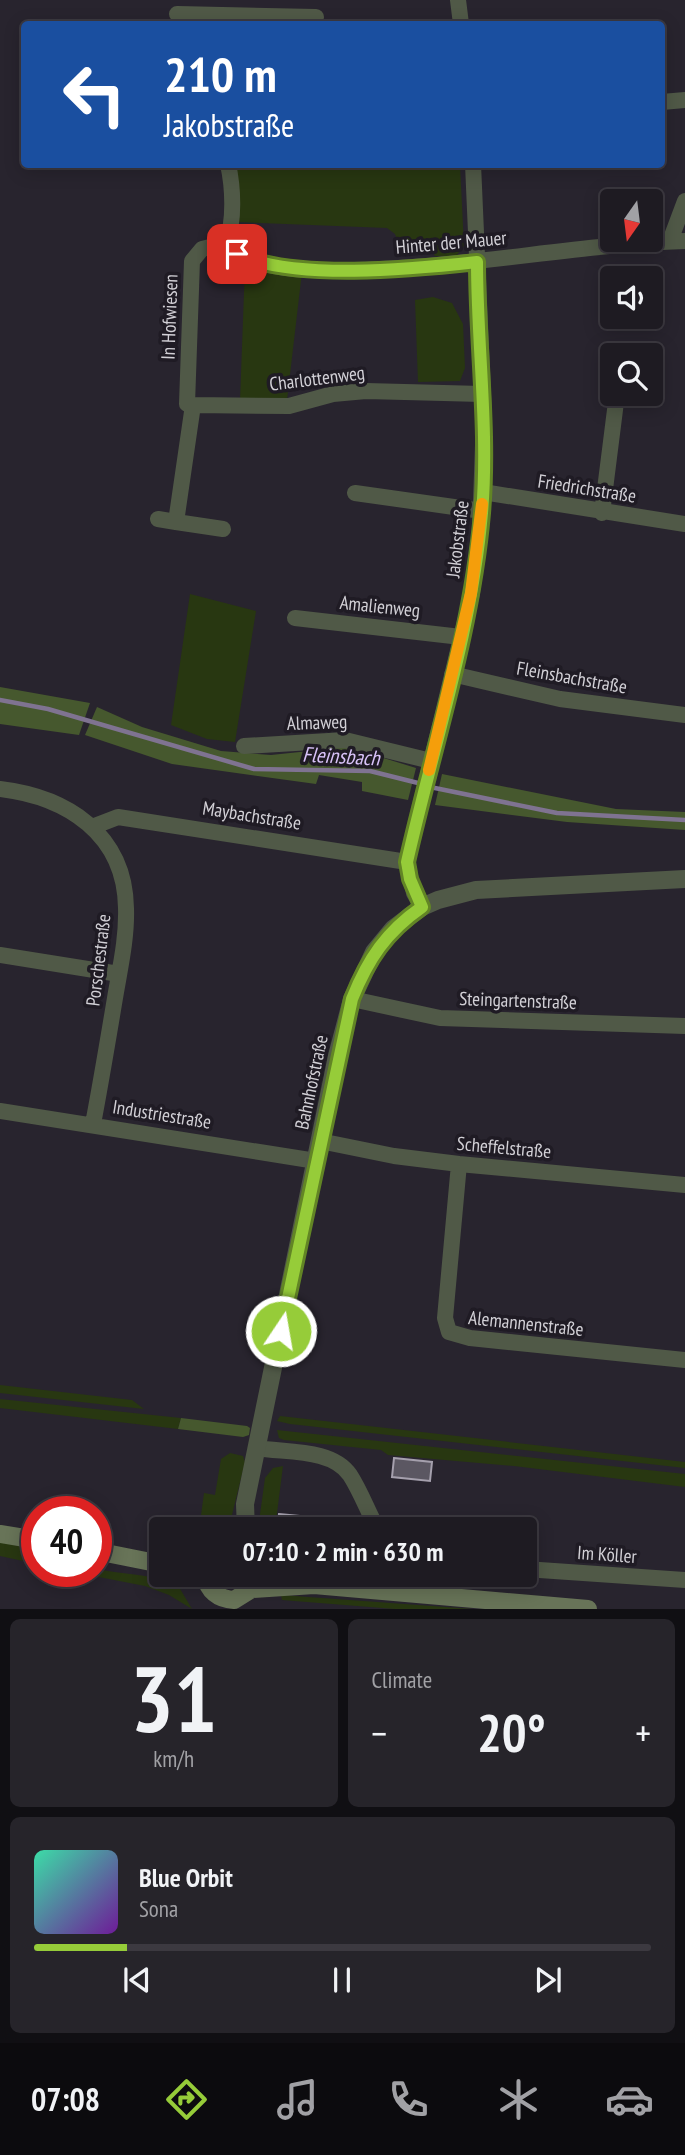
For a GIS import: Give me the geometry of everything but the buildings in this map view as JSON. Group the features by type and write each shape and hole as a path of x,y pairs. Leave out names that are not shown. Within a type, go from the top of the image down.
{"main road":[{"path":"0,1534 21,1537"},
{"path":"112,1553 149,1560"},
{"path":"210,1587 215,1594 227,1599 241,1598 251,1587"},
{"path":"337,1587 588,1609"}],"street":[{"path":"458,0 461,21"},
{"path":"177,13 316,17"},
{"path":"665,102 685,100"},
{"path":"226,243 230,233 231,212 228,168"},
{"name":"Jakobstraße","path":"422,907 412,886 407,862 471,593 482,511 484,416 473,168"},
{"path":"678,241 685,201"},
{"name":"Hinter der Mauer","path":"226,243 237,254 251,261 342,271 477,262 678,241"},
{"name":"In Hofwiesen","path":"193,405 187,404 192,261 202,249 226,243"},
{"name":"Charlottenweg","path":"193,405 289,406 333,394 366,391 482,394"},
{"path":"176,522 193,405"},
{"path":"602,513 615,406"},
{"name":"Friedrichstraße","path":"483,492 602,513 685,524"},
{"path":"355,493 482,511"},
{"path":"158,519 223,530"},
{"name":"Amalienweg","path":"295,618 461,637"},
{"name":"Fleinsbachstraße","path":"452,674 560,699 685,715"},
{"name":"Almaweg","path":"244,746 345,740 383,747 430,765"},
{"name":"Porschestraße","path":"0,789 52,800 81,816 113,855 124,887 125,925 119,974 93,1124"},
{"name":"Maybachstraße","path":"92,827 118,817 407,862"},
{"name":"Bahnhofstraße","path":"240,1517 352,999 382,940 422,907 456,894 485,889 685,879"},
{"path":"0,955 119,974"},
{"name":"Steingartenstraße","path":"352,999 440,1018 685,1026"},
{"name":"Industriestraße","path":"0,1111 316,1161"},
{"name":"Scheffelstraße","path":"320,1141 394,1156 459,1164 685,1185"},
{"name":"Alemannenstraße","path":"459,1164 446,1318 449,1332 470,1338 685,1360"},
{"path":"257,1448 313,1455 337,1463 349,1474 372,1517"},
{"name":"Bahnhofstraße","path":"244,1509 245,1517"},
{"name":"Im Köller","path":"537,1570 685,1580"}],"green space":[{"path":"237,168 460,168 464,246 456,256 435,256 430,246 399,244 395,234 387,228 237,222"},
{"path":"245,265 302,272 287,400 240,401"},
{"path":"433,297 452,303 463,324 465,368 460,381 418,382 415,300"},
{"path":"190,594 256,611 235,742 207,739 171,725"},
{"path":"0,687 90,703 79,735 0,724"},
{"path":"97,707 142,727 221,751 271,755 348,747 416,768 408,800 362,791 362,782 319,775 316,784 172,764 85,735"},
{"path":"442,774 616,809 685,812 685,830 567,822 435,805"},
{"path":"0,1385 132,1400 144,1409 0,1393"},
{"path":"0,1399 181,1418 178,1429 0,1408"},
{"path":"280,1416 685,1462 685,1468 290,1424 277,1421"},
{"path":"181,1418 247,1426 250,1428 249,1435 243,1437 178,1429"},
{"path":"277,1430 685,1474 685,1487 514,1466 388,1455 381,1450 284,1440 279,1438"},
{"path":"230,1453 243,1456 245,1462 231,1517 201,1517 204,1493 215,1495 221,1459"},
{"path":"283,1466 277,1517 260,1517 265,1478 273,1468"},
{"path":"0,1542 21,1547 21,1561 0,1556"},
{"path":"112,1571 149,1577 149,1587 179,1587 192,1609 169,1595 145,1586 112,1580"},
{"path":"281,1595 473,1609 395,1609 282,1600"}],"waterway":[{"name":"Fleinsbach","path":"0,700 48,709 254,769 370,771 422,784"},
{"name":"Fleinsbach","path":"430,787 557,813 685,820"}],"slow traffic":[{"path":"429,770 471,593 482,504"}],"route":[{"path":"237,254 251,261 281,266 342,271 436,267 477,262 484,416 482,511 471,593 407,862 414,893 422,907 405,918 382,940 373,953 352,999 337,1056 281,1331"}]}
